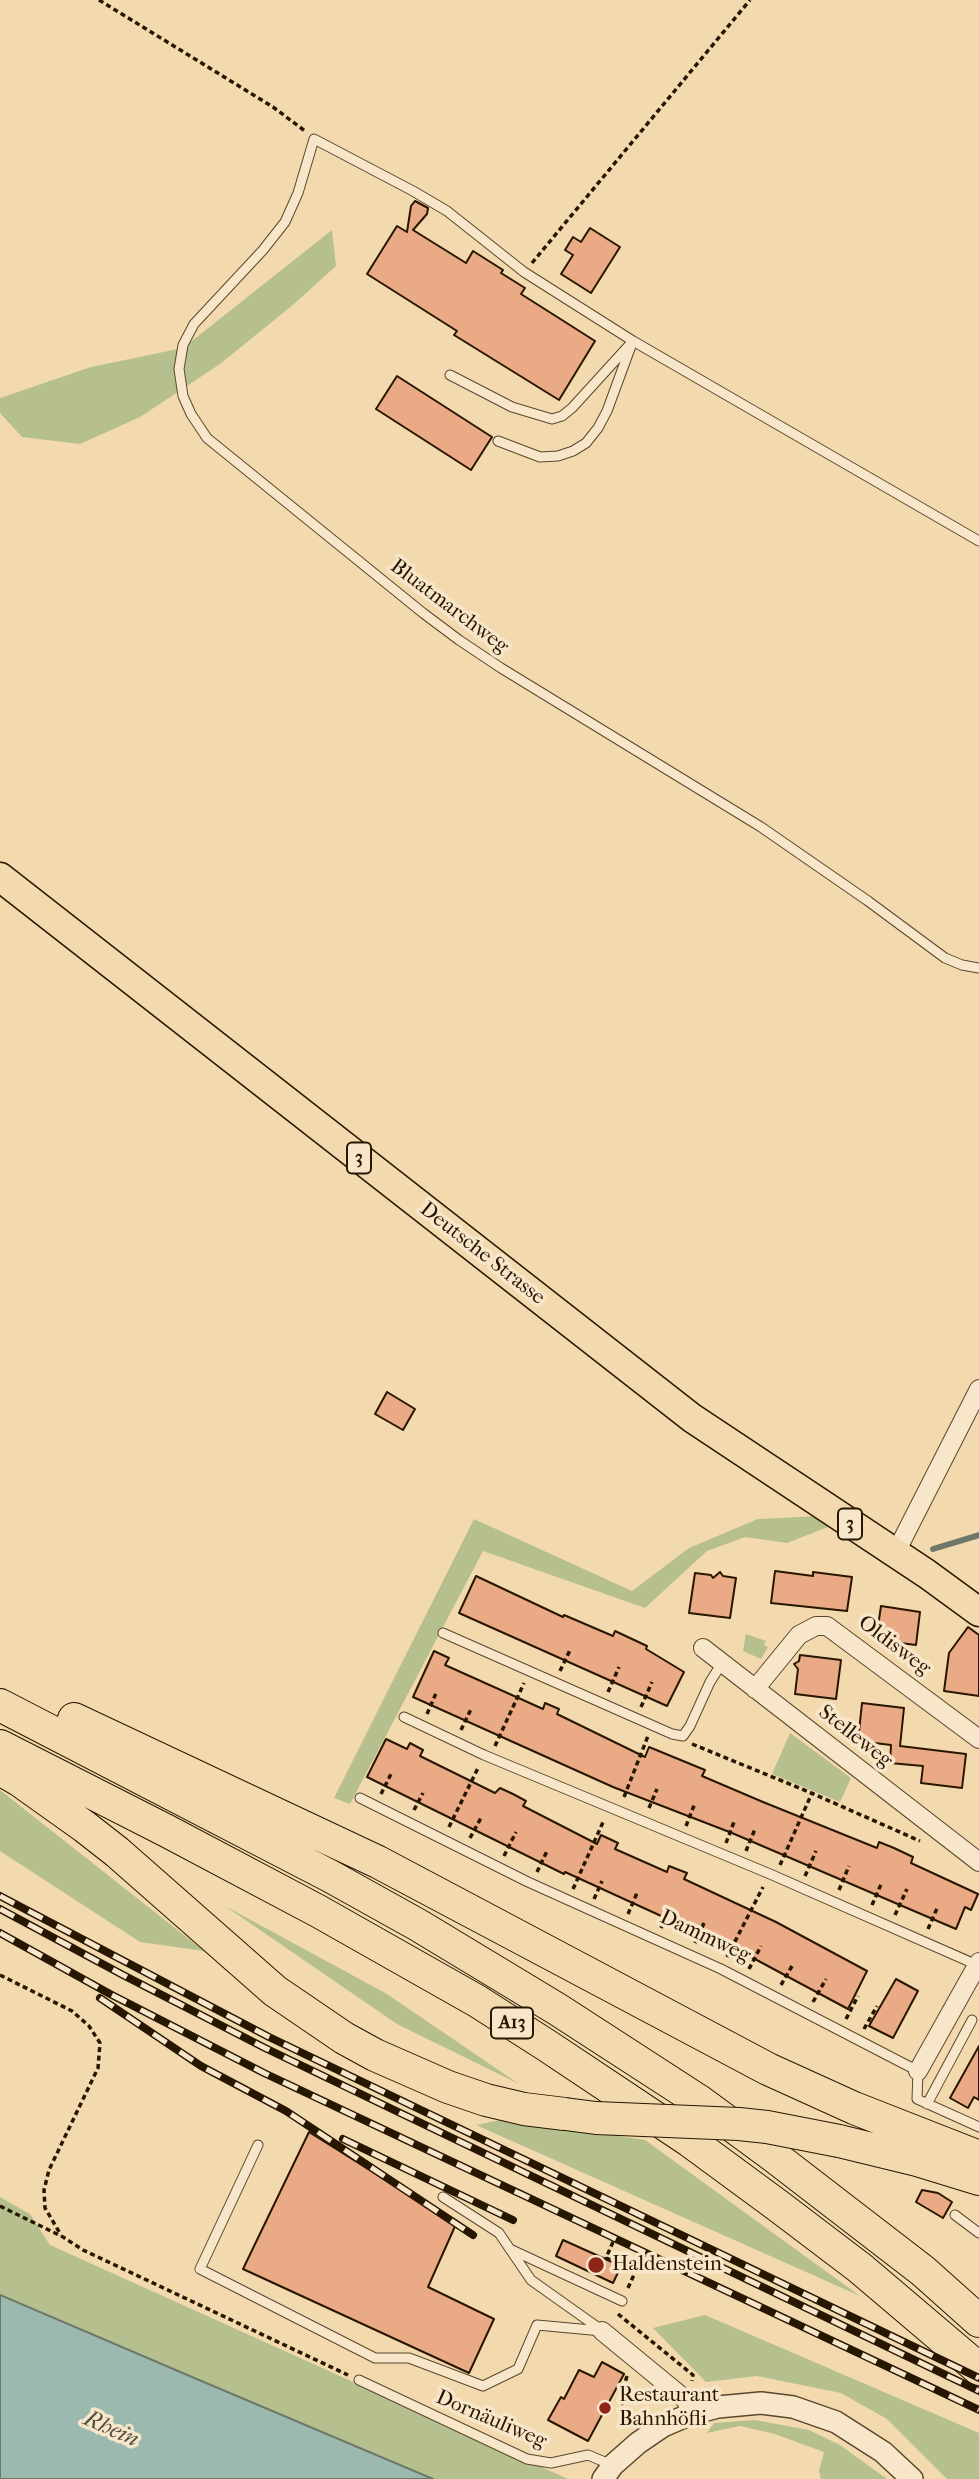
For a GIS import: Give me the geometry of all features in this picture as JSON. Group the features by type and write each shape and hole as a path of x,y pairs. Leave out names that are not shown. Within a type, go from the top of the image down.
{"highway":[{"path":"0,1684 378,1862 768,2069 854,2108 979,2157"},
{"name":"A13","path":"0,1705 309,1865 418,1925 557,2009 699,2101 764,2149 923,2271 979,2321"},
{"name":"A13","path":"0,1746 269,1885 477,2001 547,2045 690,2141 777,2205 860,2268 979,2369"},
{"path":"0,1769 117,1852 275,1991 344,2038 414,2073 460,2091 524,2109 607,2119 766,2127 917,2160 979,2179"}],"main road":[{"name":"Deutsche Strasse","path":"0,877 692,1418 979,1612"}],"street":[{"path":"895,1554 979,1389"},
{"name":"Oldisweg","path":"755,1689 799,1635 816,1626 827,1626 979,1739"},
{"name":"Stelleweg","path":"703,1648 979,1862"},
{"path":"918,2071 978,1963"},
{"path":"602,2331 686,2400 691,2414"},
{"path":"608,2472 638,2443 663,2426 691,2414 727,2405 761,2403 805,2410 856,2432 912,2479"}],"lane":[{"path":"314,139 447,211 524,272 633,341 979,541"},
{"name":"Bluatmarchweg","path":"314,139 293,208 285,222 263,250 194,324 183,345 179,369 183,396 207,438 459,640 761,827 946,958 979,968"},
{"path":"450,375 512,407 552,419 562,416 572,408 633,341"},
{"path":"498,441 540,457 558,456 586,443 607,411 633,341"},
{"path":"443,1633 672,1734 683,1735 722,1663"},
{"path":"404,1717 643,1823 773,1875 978,1963"},
{"name":"Dammweg","path":"360,1798 531,1884 721,1969 918,2071"},
{"path":"927,2104 972,2021"},
{"path":"918,2071 917,2099 979,2127"},
{"path":"258,2145 200,2269 375,2358 409,2358 484,2386 518,2369 537,2325 602,2331"},
{"path":"443,2197 499,2233 531,2280 602,2331"},
{"path":"955,2215 979,2233"},
{"path":"510,2249 622,2301"},
{"name":"Dornäuliweg","path":"359,2380 527,2459 551,2463 588,2455 608,2472"}],"path":[{"path":"99,0 273,107 314,139"},
{"path":"524,272 750,0"},
{"path":"555,1682 570,1650"},
{"path":"603,1704 619,1667"},
{"path":"443,1839 529,1671"},
{"path":"636,1718 652,1682"},
{"path":"421,1725 437,1691"},
{"path":"456,1742 471,1710"},
{"path":"568,1901 653,1726"},
{"path":"683,1735 687,1741 698,1747 812,1793 926,1844"},
{"path":"375,1805 391,1774"},
{"path":"643,1823 657,1789"},
{"path":"408,1822 423,1793"},
{"path":"721,1969 773,1875 812,1793"},
{"path":"681,1838 695,1803"},
{"path":"465,1850 482,1816"},
{"path":"721,1854 734,1822"},
{"path":"742,1863 755,1829"},
{"path":"498,1867 516,1832"},
{"path":"531,1884 547,1851"},
{"path":"800,1887 816,1851"},
{"path":"834,1902 849,1866"},
{"path":"867,1917 882,1882"},
{"path":"890,1926 907,1889"},
{"path":"622,1925 637,1893"},
{"path":"923,1941 938,1906"},
{"path":"656,1940 671,1907"},
{"path":"690,1955 704,1923"},
{"path":"743,1980 761,1946"},
{"path":"775,1996 792,1966"},
{"path":"0,1975 72,2011 89,2025 100,2043 98,2068 49,2170 44,2190 45,2207 63,2236"},
{"path":"807,2013 826,1979"},
{"path":"840,2030 858,1996"},
{"path":"858,2040 877,2006"},
{"path":"0,2206 63,2236 83,2250 359,2380"},
{"path":"613,2242 606,2258 636,2269 617,2313 693,2375 692,2381"},
{"path":"632,2427 628,2412 620,2399 626,2379 633,2369"}],"green space":[{"path":"332,230 336,266 220,364 140,417 80,444 22,437 0,413 0,398 91,367 183,348"},
{"path":"820,1516 833,1525 787,1543 745,1537 707,1551 645,1608 483,1551 350,1804 334,1798 474,1519 632,1591 689,1548 758,1519"},
{"path":"746,1634 766,1641 764,1645 768,1647 761,1659 743,1651"},
{"path":"790,1733 851,1778 840,1802 772,1774"},
{"path":"0,1790 204,1951 140,1942 0,1851"},
{"path":"225,1906 387,1994 519,2084 397,2024"},
{"path":"505,2119 645,2140 860,2296 476,2125"},
{"path":"0,2197 30,2214 50,2245 568,2479 433,2479 0,2295"},
{"path":"705,2315 979,2433 979,2479 947,2479 887,2419 841,2393 757,2376 706,2382 653,2328"},
{"path":"755,2420 809,2430 840,2445 887,2479 821,2479 819,2471 824,2452 775,2434 740,2426 707,2433 714,2423"}],"water":[{"name":"Rhein","path":"0,2295 192,2377 433,2479 0,2479"}],"building":[{"path":"415,201 428,208 427,214 413,230 466,263 473,251 525,288 521,294 595,341 559,400 454,335 457,331 367,274 397,226 407,232 411,206"},
{"path":"590,228 620,247 591,293 561,274 573,255 565,250 573,237 581,242"},
{"path":"397,376 492,437 471,470 376,409"},
{"path":"387,1392 415,1409 403,1430 375,1414"},
{"path":"775,1571 852,1577 847,1611 771,1603"},
{"path":"720,1572 723,1576 736,1578 730,1618 689,1613 695,1573 711,1575 713,1578"},
{"path":"476,1576 563,1617 564,1615 613,1636 615,1631 647,1646 646,1649 684,1672 667,1706 459,1613"},
{"path":"881,1606 920,1612 916,1645 876,1640"},
{"path":"968,1627 979,1635 979,1696 944,1691 949,1653"},
{"path":"434,1651 449,1658 445,1665 543,1709 545,1703 559,1709 557,1714 645,1757 649,1747 705,1770 702,1776 763,1802 877,1848 879,1842 913,1857 911,1863 978,1894 971,1910 965,1907 956,1929 732,1833 613,1787 413,1697"},
{"path":"800,1655 841,1660 836,1699 795,1694 798,1669 794,1664 799,1661"},
{"path":"862,1703 904,1708 900,1746 966,1754 962,1788 921,1783 923,1766 890,1763 891,1745 858,1741"},
{"path":"386,1739 407,1749 410,1743 423,1750 420,1756 495,1793 500,1788 513,1794 526,1801 523,1806 597,1844 601,1835 618,1843 615,1849 667,1872 669,1866 687,1873 684,1879 776,1922 867,1971 848,2009 753,1958 565,1872 564,1874 367,1777"},
{"path":"896,1979 918,1991 893,2038 869,2026"},
{"path":"979,2046 979,2100 974,2097 968,2108 950,2098"},
{"path":"309,2132 456,2224 428,2287 494,2319 469,2373 243,2269"},
{"path":"922,2190 938,2193 952,2202 943,2218 916,2202"},
{"path":"563,2240 621,2266 613,2283 556,2256"},
{"path":"602,2362 624,2374 588,2441 548,2420 561,2397 564,2399 579,2370 594,2377"}],"waterway":[{"path":"933,1549 979,1535"}],"railway":[{"path":"0,1896 269,2037 979,2378"},
{"path":"0,1909 265,2048 979,2391"},
{"path":"0,1933 110,1994 264,2073 979,2410"},
{"path":"100,1998 201,2066 286,2111 473,2235"},
{"path":"343,2139 513,2220"}],"place":[{"name":"Haldenstein","path":"596,2265"},
{"name":"Restaurant Bahnhöfli","path":"605,2408"}]}
